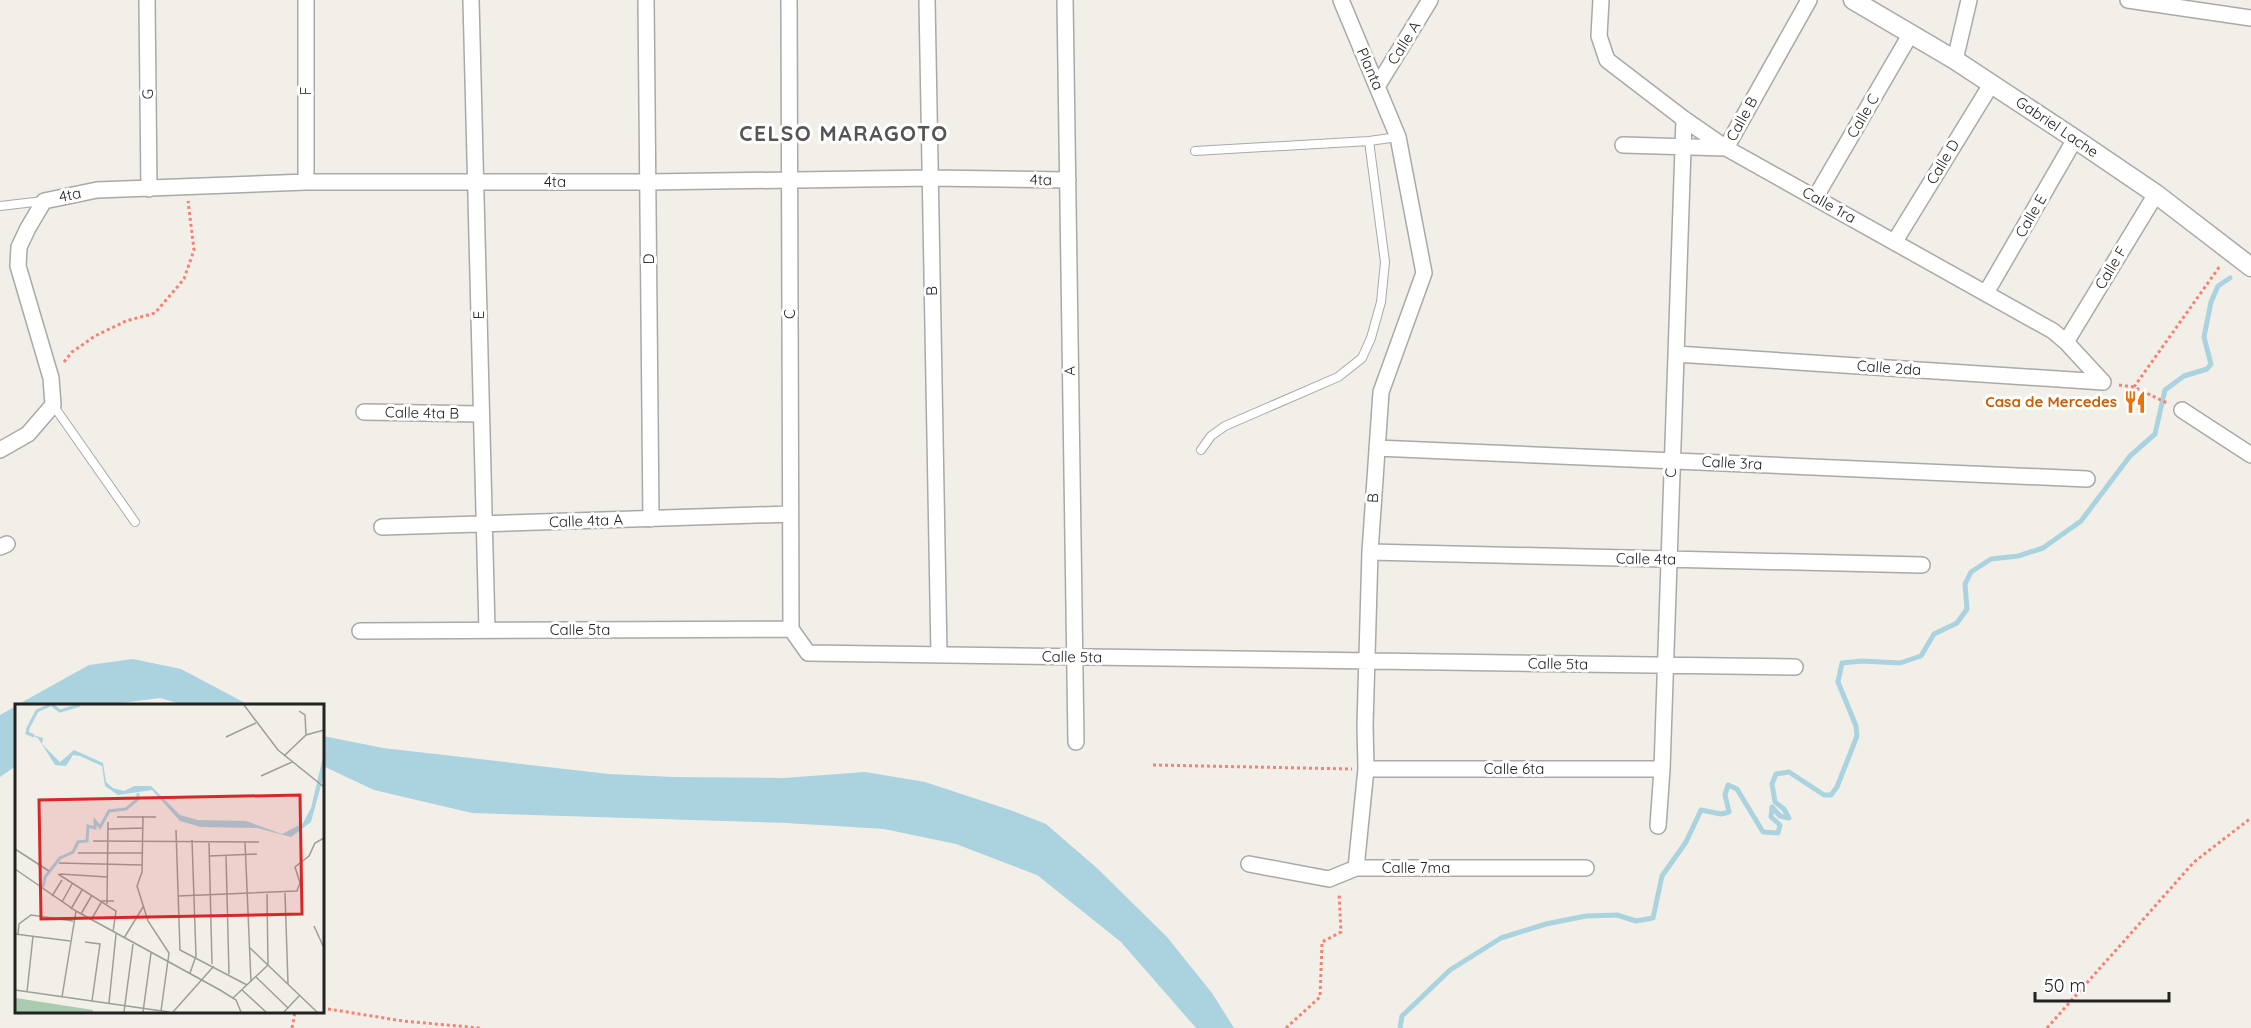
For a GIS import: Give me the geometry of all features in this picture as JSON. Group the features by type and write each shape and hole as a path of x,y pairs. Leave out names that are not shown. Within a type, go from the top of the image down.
{"street":[{"name":"G","path":"147,0 149,189"},
{"name":"F","path":"306,0 306,182"},
{"name":"E","path":"471,0 487,630"},
{"name":"D","path":"646,0 651,519"},
{"name":"C","path":"789,0 791,629"},
{"name":"B","path":"927,0 939,655"},
{"name":"A","path":"1065,0 1076,742"},
{"name":"Planta","path":"1341,0 1398,137"},
{"name":"Calle A","path":"1378,86 1430,0"},
{"name":"Calle 1ra","path":"1601,0 1599,36 1607,60 1684,119 1726,148 2053,331 2103,382"},
{"name":"Calle B","path":"1623,146 1726,148 1809,0"},
{"name":"Gabriel Lache","path":"1853,0 1954,60 2075,139 2156,194 2251,267"},
{"path":"1954,60 1970,0"},
{"path":"2128,0 2251,18"},
{"name":"Calle C","path":"1815,198 1910,34"},
{"name":"Calle D","path":"1895,241 1992,84"},
{"name":"C","path":"1658,826 1662,769 1684,119"},
{"name":"B","path":"1356,868 1366,769 1365,725 1370,552 1381,392 1424,273 1398,137"},
{"name":"Calle E","path":"1986,293 2075,139"},
{"name":"4ta","path":"44,201 97,190 306,182 648,182 930,178 1068,180"},
{"name":"Calle F","path":"2066,342 2156,194"},
{"path":"0,450 28,434 53,405 51,378 18,267 19,247 44,201"},
{"name":"Calle 2da","path":"1676,354 2103,382"},
{"path":"2178,408 2251,455"},
{"name":"Calle 4ta B","path":"363,412 481,414"},
{"name":"Calle 3ra","path":"1377,448 2087,479"},
{"name":"Calle 4ta A","path":"382,527 790,514"},
{"name":"Calle 4ta","path":"1370,552 1922,565"},
{"name":"Calle 5ta","path":"360,631 791,629 808,653 1795,667"},
{"name":"Calle 6ta","path":"1366,769 1662,769"},
{"path":"1249,864 1329,879 1338,877"},
{"name":"Calle 7ma","path":"1338,877 1356,868 1586,868"}],"lane":[{"path":"1195,151 1369,141 1398,137"},
{"path":"1201,450 1212,436 1225,426 1338,377 1362,358 1371,338 1381,302 1385,262 1369,141"},
{"path":"0,206 44,201"},
{"path":"53,405 135,522"}],"path":[{"path":"51,378 72,351 95,336 126,321 155,313 184,279 194,250 186,186"},
{"path":"2134,387 2231,252"},
{"path":"2103,382 2134,387 2178,408"},
{"path":"1153,765 1366,769"},
{"path":"2047,1028 2194,861 2251,818"},
{"path":"1286,1028 1320,997 1322,942 1341,932 1338,877"},
{"path":"324,1008 403,1021 480,1028"},
{"path":"292,1028 295,1013"}],"water":[{"path":"133,659 181,669 247,704 181,704 160,698 114,704 19,704 89,665"},
{"path":"15,707 15,767 0,777 0,715"},
{"path":"324,736 383,748 609,774 784,778 865,772 925,782 1046,824 1098,869 1167,937 1212,993 1234,1028 1196,1028 1121,942 1037,875 956,844 884,829 786,823 472,813 374,790 324,766"}],"waterway":[{"path":"1400,1028 1402,1016 1450,970 1501,938 1546,924 1586,916 1617,915 1636,921 1653,918 1662,876 1686,842 1701,810 1721,814 1729,812 1725,795 1728,785 1737,789 1763,832 1778,833 1780,825 1771,817 1772,807 1780,816 1789,818 1784,809 1775,802 1772,784 1776,774 1789,772 1824,795 1831,795 1837,787 1857,736 1856,726 1838,682 1842,663 1862,661 1900,663 1921,656 1934,634 1957,623 1967,609 1965,584 1971,572 1991,559 2018,556 2043,548 2081,521 2130,456 2155,434 2165,390 2184,376 2207,369 2211,364 2204,337 2211,302 2218,286 2230,278"}],"place":[{"name":"Casa de Mercedes","path":"2135,402"}],"district":[{"name":"CELSO MARAGOTO","path":"844,134"}]}
